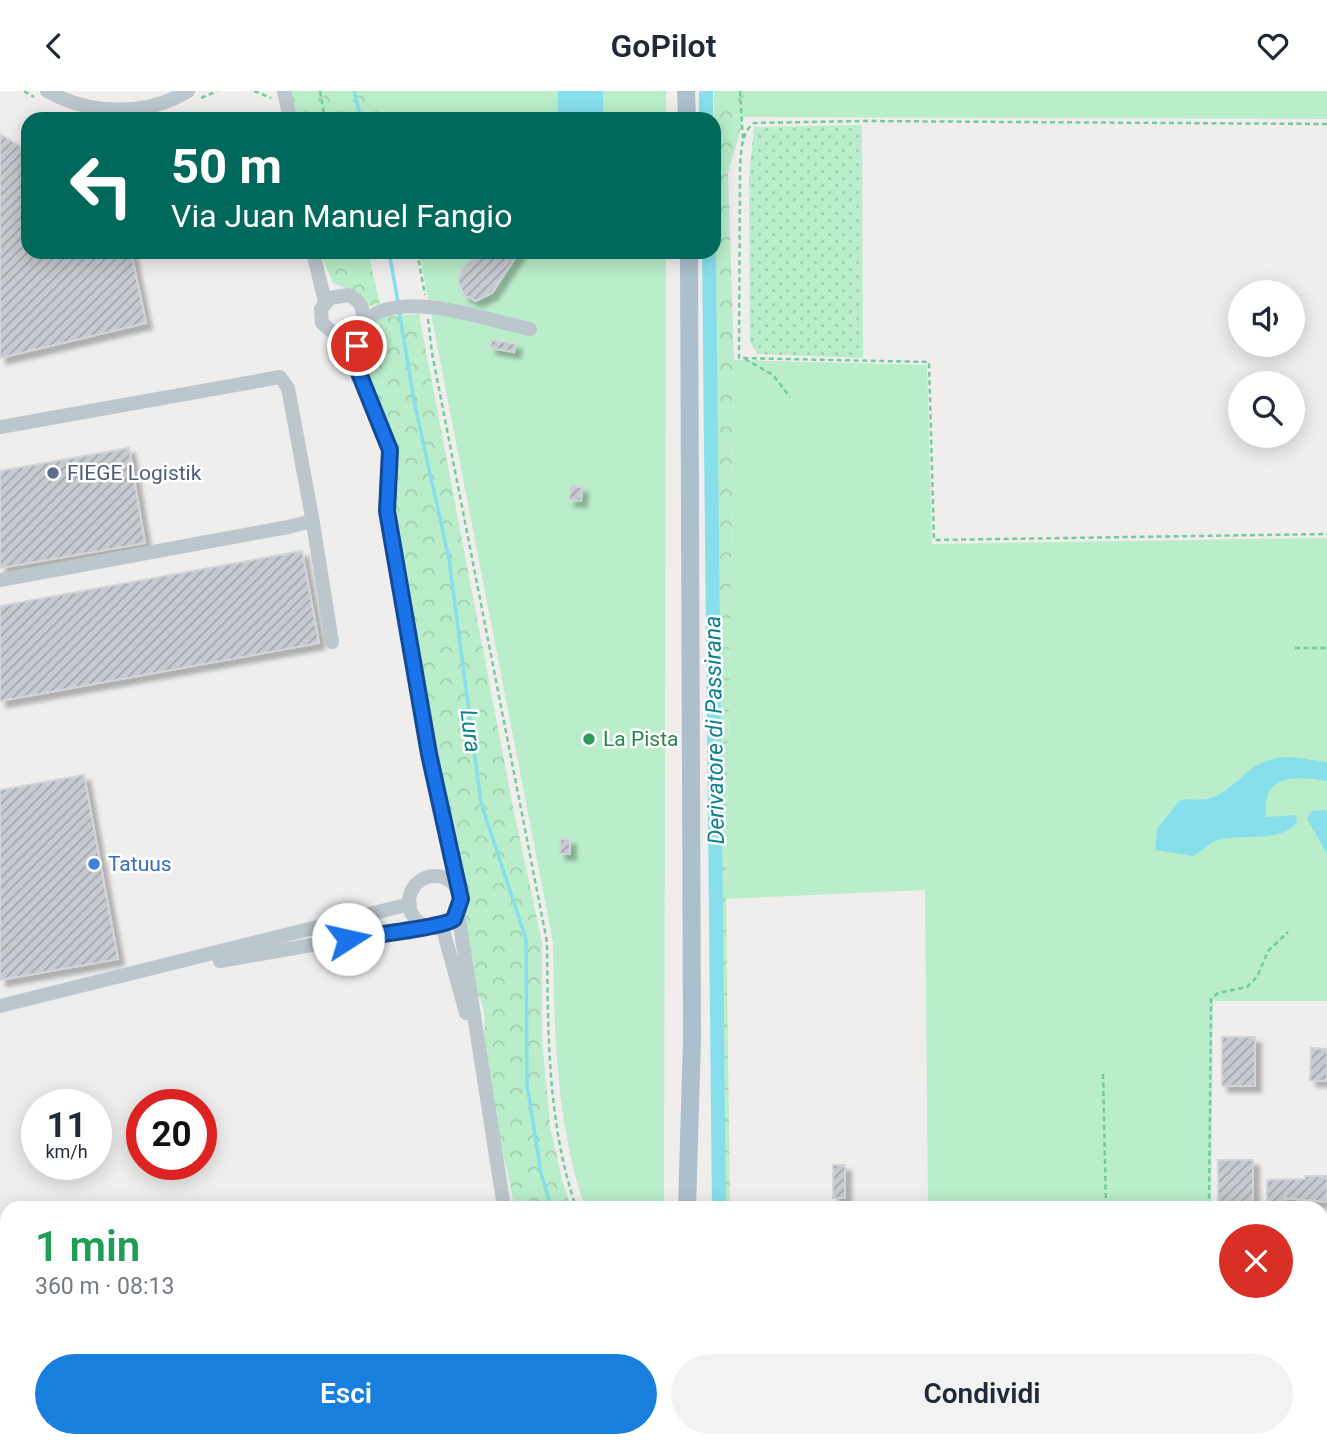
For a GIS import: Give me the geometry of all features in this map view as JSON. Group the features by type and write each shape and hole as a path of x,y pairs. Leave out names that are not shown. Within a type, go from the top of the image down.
{"main road":[{"path":"686,91 687,112"},
{"path":"687,1201 692,1040 689,259"}],"street":[{"path":"47,91 84,108 109,110 150,106 188,91"},
{"path":"316,259 325,302 322,323 326,330 338,337 355,363 390,450 387,511 450,860 461,899 458,913 503,1201"},
{"path":"318,259 327,278 341,294 353,297 360,304 379,312"},
{"path":"325,302 341,294"},
{"path":"355,363 364,315 360,304"},
{"path":"338,337 350,335 379,312 423,306 530,329"},
{"path":"0,427 280,377 288,388 332,642"},
{"path":"0,580 288,527 308,522 312,517"},
{"path":"426,925 415,917 410,904 418,883 439,876 450,860"},
{"path":"439,876 456,886"},
{"path":"0,1006 115,980 410,904"},
{"path":"115,980 426,925 442,926 458,913"},
{"path":"442,926 484,1078"}],"path":[{"path":"254,91 280,96"},
{"path":"320,91 324,112"},
{"path":"739,358 740,167 743,141 740,91"},
{"path":"743,141 748,127 754,123 1327,124"},
{"path":"418,259 423,306 547,942 548,1038 556,1126 566,1179 574,1201"},
{"path":"739,358 749,360 773,375 790,397"},
{"path":"739,358 929,362 934,540 1327,534"},
{"path":"1296,648 1327,648"},
{"path":"1209,1201 1210,999 1217,993 1247,987 1257,977 1268,951 1288,932"},
{"path":"1103,1074 1106,1201"}],"green space":[{"path":"290,91 377,91 381,112 294,112"},
{"path":"377,91 666,91 666,112 381,112"},
{"path":"714,91 744,91 744,117 728,173 734,360 726,899 730,1201 721,1201 715,259 721,259 721,112 714,112"},
{"path":"744,91 1327,91 1327,119 744,117"},
{"path":"862,125 863,358 757,354 750,342 749,177 754,127"},
{"path":"323,259 370,259 380,304 368,306 357,293 333,283"},
{"name":"La Pista","path":"420,259 666,259 664,1201 583,1201 568,1143 558,1076 553,942"},
{"path":"419,314 513,807 542,942 542,1037 550,1126 569,1201 513,1201 489,1096 484,1059 484,1011 478,995 392,511 395,477 362,362 362,329 379,317"},
{"path":"734,360 927,365 932,544 1327,538 1327,1001 1213,1001 1211,1201 928,1201 925,890 726,899"}],"water":[{"path":"558,91 603,91 603,112 558,112"},
{"path":"1291,757 1327,762 1327,781 1293,779 1275,785 1269,792 1266,817 1296,815 1297,823 1289,829 1272,836 1218,840 1193,856 1155,850 1157,829 1179,801 1211,798 1232,786 1254,767 1276,758"},
{"path":"1327,810 1327,854 1307,819 1312,811"}],"building":[{"path":"0,134 21,147 21,259 132,259 146,323 0,358"},
{"path":"472,259 514,259 492,293 476,301 464,295 458,280 462,269"},
{"path":"491,340 516,344 514,352 490,348"},
{"path":"129,448 145,543 0,568 0,471"},
{"path":"571,486 582,487 581,501 569,500"},
{"path":"302,551 319,643 0,701 0,606"},
{"path":"84,775 118,959 0,980 0,790"},
{"path":"560,839 570,839 570,854 560,854"},
{"path":"1222,1037 1255,1037 1255,1086 1222,1086"},
{"path":"1311,1048 1327,1049 1327,1081 1310,1080"},
{"path":"1218,1160 1253,1160 1253,1201 1218,1201"},
{"path":"833,1165 845,1165 845,1198 833,1198"},
{"path":"1306,1176 1327,1176 1327,1201 1285,1198 1285,1201 1267,1201 1267,1180 1305,1179"}],"waterway":[{"name":"Lura","path":"354,91 359,112"},
{"name":"Derivatore di Passirana","path":"706,91 706,112"},
{"name":"Lura","path":"390,259 398,302"},
{"name":"Derivatore di Passirana","path":"709,259 719,1201"},
{"name":"Lura","path":"399,310 414,401 449,559 481,803 526,939 527,1084 541,1173 549,1201"}],"place":[{"name":"FIEGE Logistik","path":"53,473"},
{"name":"La Pista","path":"589,739"},
{"name":"Tatuus","path":"94,864"}],"route":[{"path":"348,939 426,925 442,926 449,924 461,907 429,754 387,511 390,450 355,363 357,346"}]}
